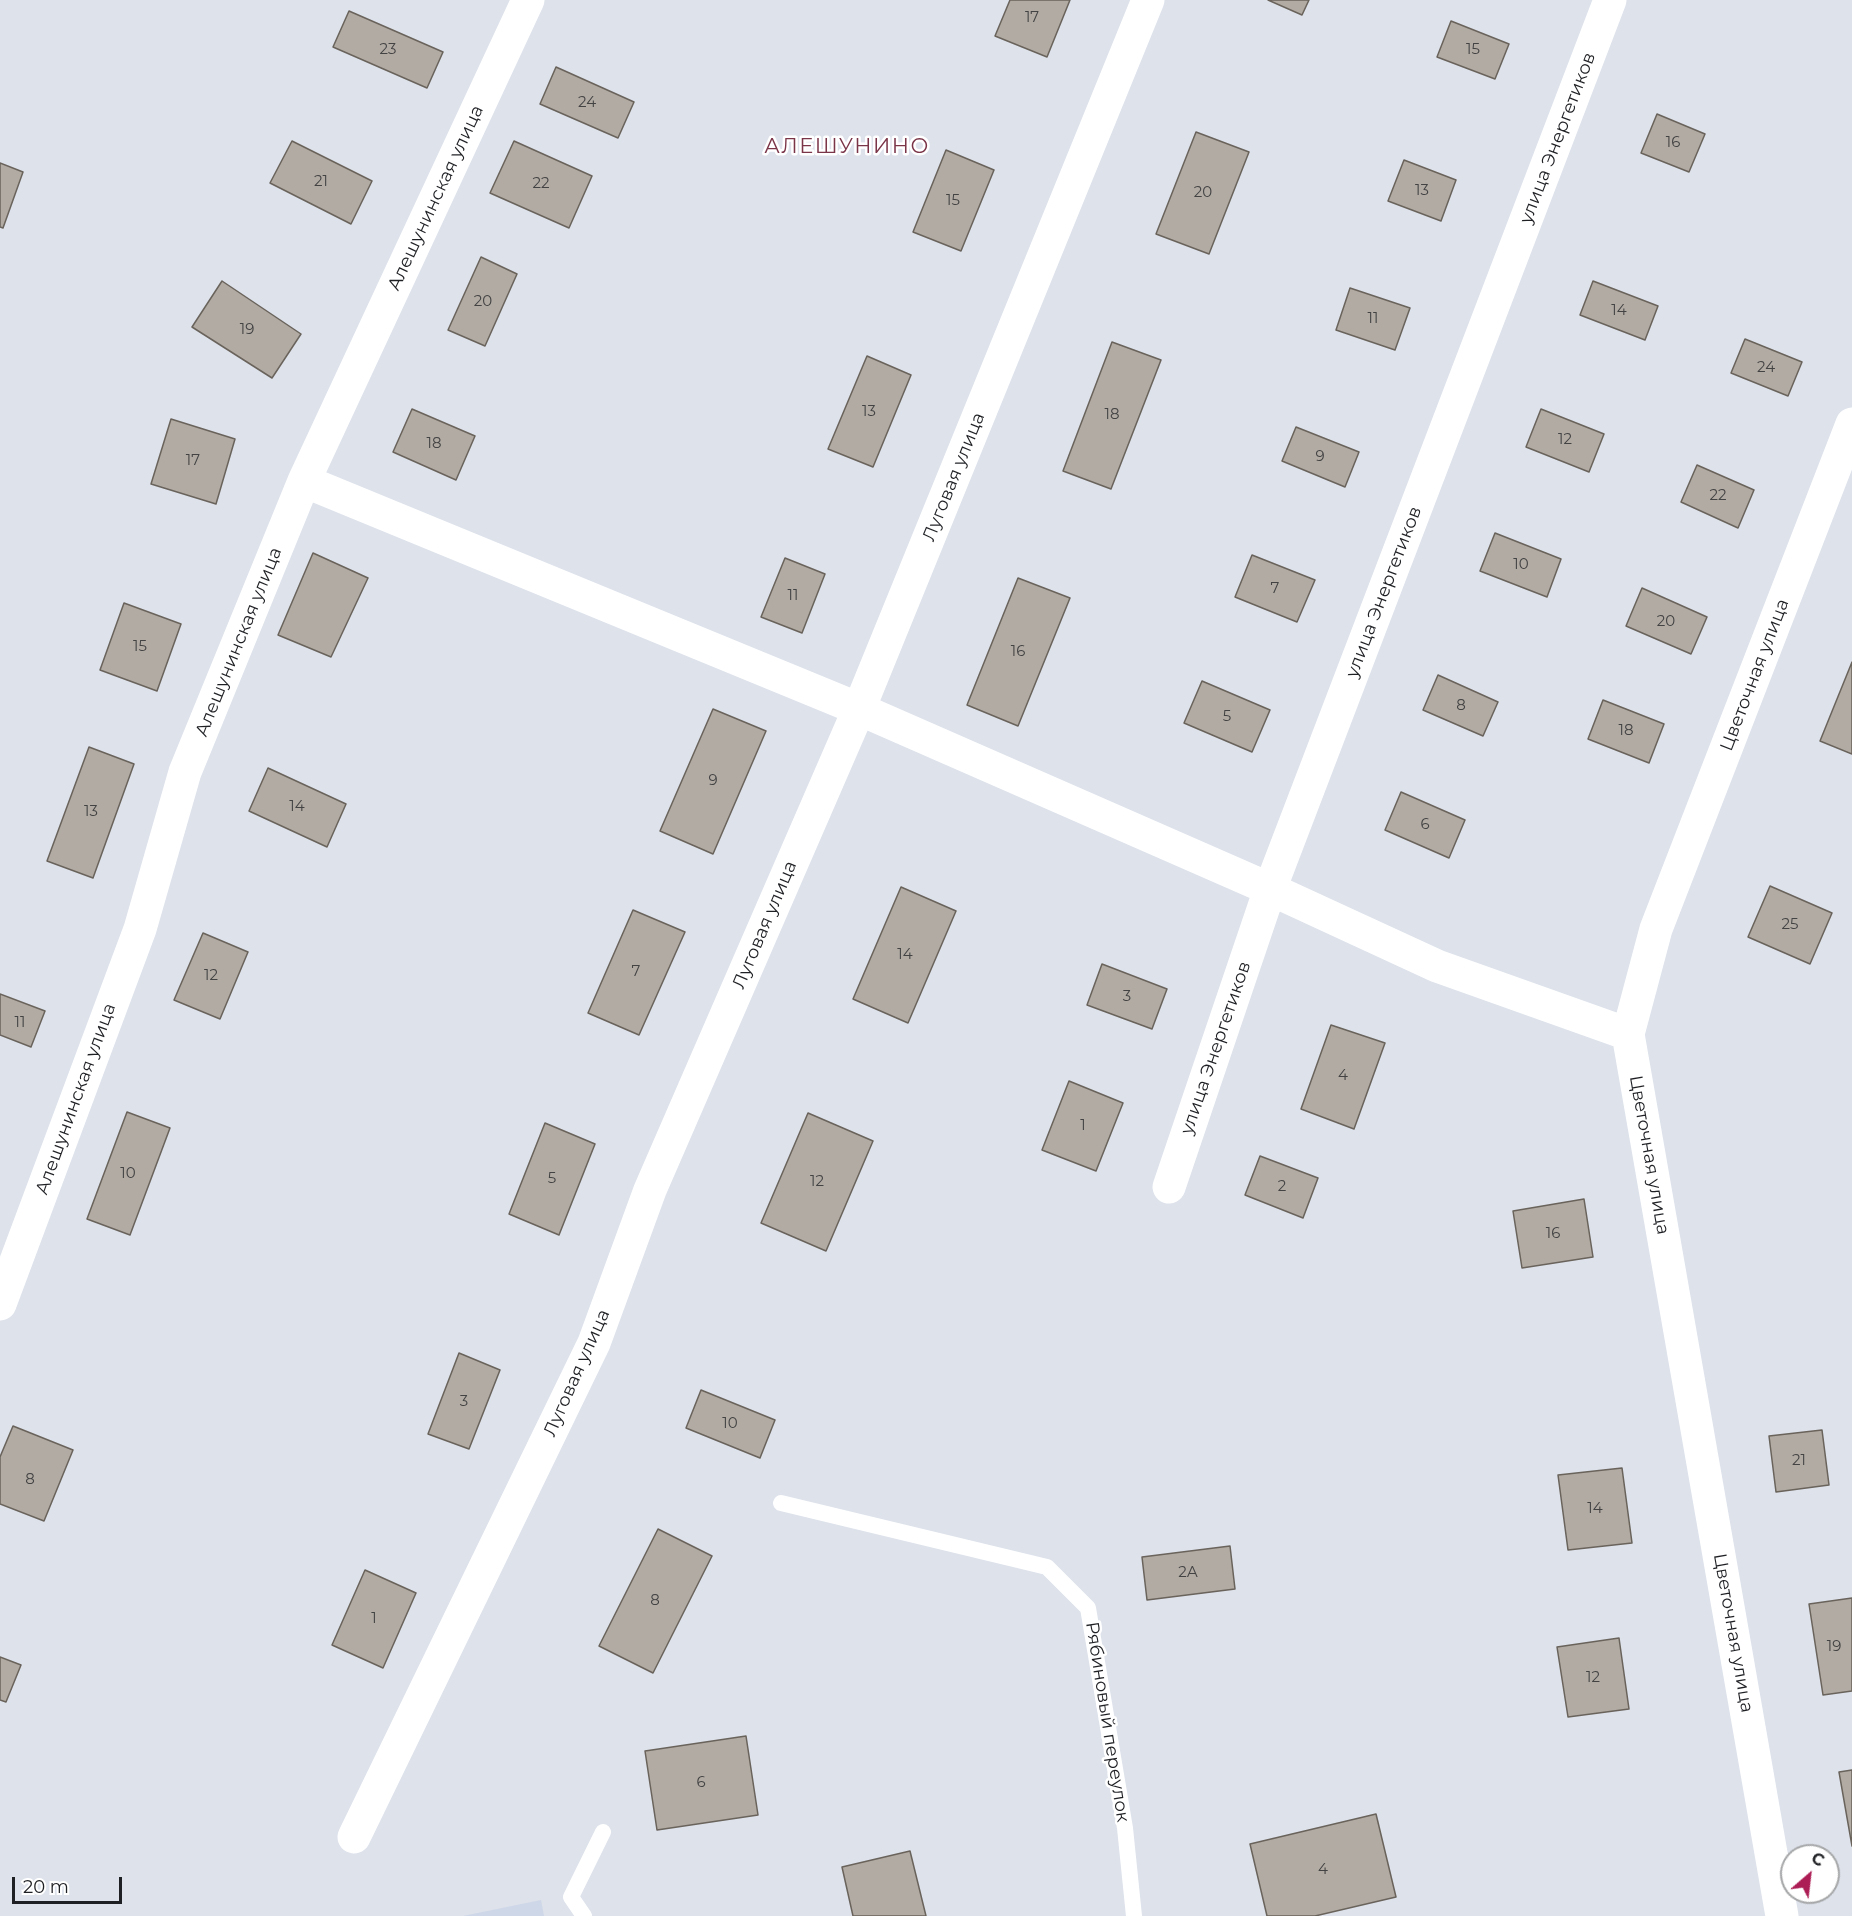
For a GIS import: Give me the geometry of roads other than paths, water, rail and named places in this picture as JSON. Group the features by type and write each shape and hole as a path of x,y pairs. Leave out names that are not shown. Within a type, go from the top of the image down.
{"street":[{"name":"Алешунинская улица","path":"0,1304 140,929 185,772 304,481 528,0"},
{"name":"Луговая улица","path":"354,1838 594,1343 650,1190 860,709 1148,0"},
{"name":"улица Энергетиков","path":"1169,1188 1270,889 1610,0"},
{"name":"Цветочная улица","path":"1782,1916 1628,1034 1656,929 1852,424"},
{"path":"304,481 860,709 1270,889 1437,966 1628,1034"}],"lane":[{"name":"Рябиновый переулок","path":"781,1503 1047,1567 1088,1608 1125,1828 1134,1916"},
{"path":"584,1916 571,1897 603,1832"}],"district":[{"name":"АЛЕШУНИНО","path":"847,147"}]}
